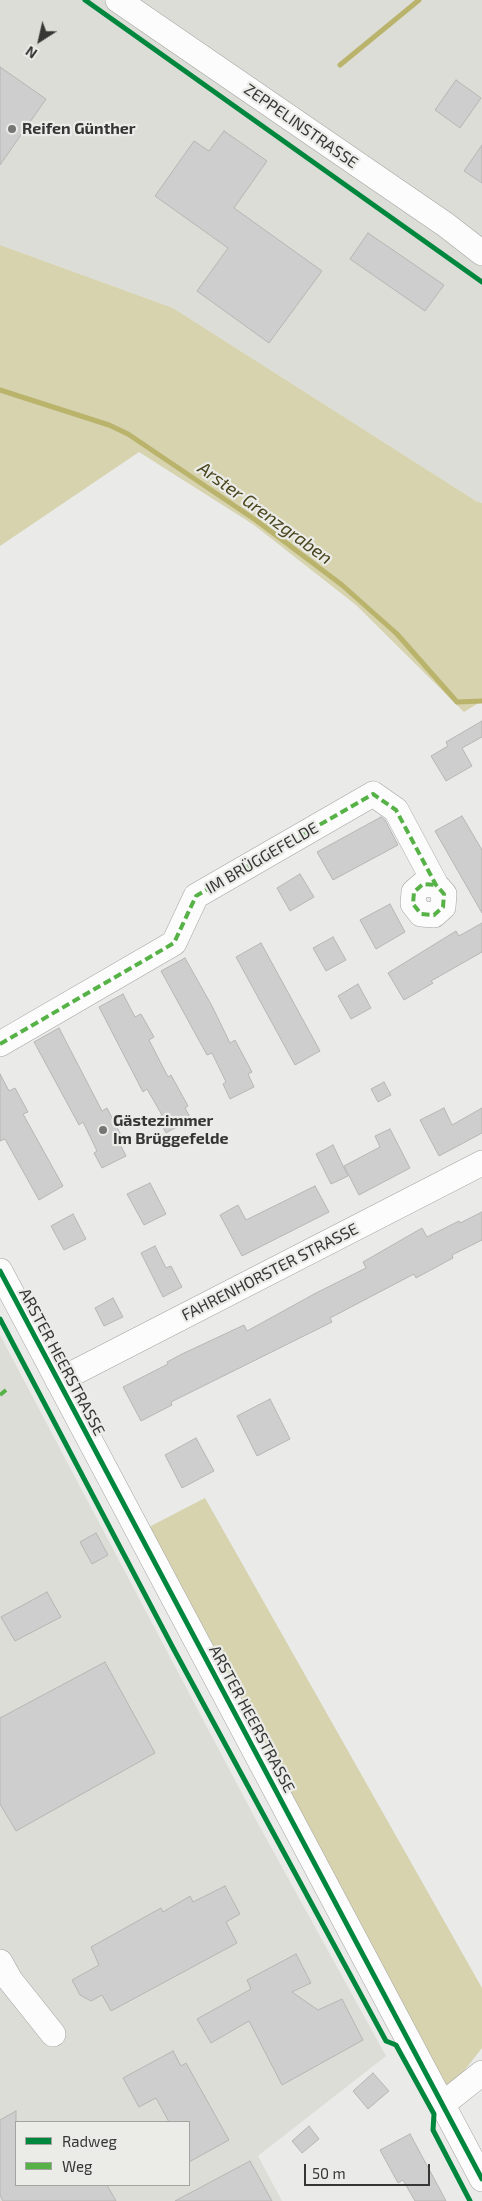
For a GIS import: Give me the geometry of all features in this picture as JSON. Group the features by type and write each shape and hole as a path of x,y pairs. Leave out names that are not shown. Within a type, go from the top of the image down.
{"street":[{"name":"ZEPPELINSTRASSE","path":"118,0 446,225 482,254"},
{"name":"IM BRÜGGEFELDE","path":"0,1044 174,943 196,896 373,794 396,810 436,885"},
{"name":"FAHRENHORSTER STRASSE","path":"58,1381 482,1163"},
{"name":"ARSTER HEERSTRASSE","path":"0,1271 482,2179"},
{"path":"0,1962 10,1980 52,2034"},
{"path":"443,2104 482,2072"}],"shaded area":[{"path":"0,0 482,0 482,503 476,501 173,308 0,245"},
{"path":"0,245 173,308 476,501 482,503 482,701 464,712 356,605 254,525 139,452 0,546"},
{"path":"0,1335 255,1818 386,2056 258,2156 282,2201 0,2201"},
{"path":"205,1498 482,1988 482,2048 445,2095 147,1528"}],"building":[{"name":"Reifen Günther","path":"0,67 46,99 0,165"},
{"path":"456,80 481,98 460,128 435,110"},
{"path":"224,131 267,161 234,208 322,271 269,343 197,291 228,248 155,196 194,141 209,151"},
{"path":"482,145 482,183 464,171"},
{"path":"368,233 444,285 425,311 350,259"},
{"path":"482,721 482,737 462,748 472,766 446,781 431,756 448,746 446,742"},
{"path":"462,816 482,850 482,913 435,831"},
{"path":"381,817 385,820 398,845 333,880 317,852"},
{"path":"300,874 314,897 290,911 277,888"},
{"path":"390,904 405,932 376,949 360,920"},
{"path":"482,923 482,952 431,981 433,983 404,1000 388,973 456,931 459,936"},
{"path":"333,937 346,960 326,971 313,948"},
{"path":"261,943 320,1051 295,1065 236,957"},
{"path":"185,958 230,1043 235,1040 252,1072 248,1074 254,1087 230,1099 223,1084 226,1082 212,1053 207,1055 161,971"},
{"path":"358,984 371,1008 351,1019 338,996"},
{"path":"123,994 135,1017 141,1014 154,1037 149,1040 168,1077 171,1075 188,1106 185,1108 191,1119 166,1133 158,1118 162,1115 147,1089 143,1092 99,1007"},
{"path":"59,1028 102,1111 107,1108 124,1141 120,1144 126,1156 102,1168 94,1153 97,1151 83,1122 79,1125 34,1042"},
{"path":"0,1074 9,1091 15,1088 28,1112 23,1114 63,1186 39,1200 5,1139 0,1141"},
{"path":"384,1082 391,1095 378,1102 371,1089"},
{"path":"444,1108 452,1125 482,1108 482,1133 439,1156 420,1120"},
{"path":"390,1129 410,1168 359,1195 344,1166 380,1147 375,1136"},
{"path":"333,1145 348,1176 331,1184 316,1154"},
{"path":"150,1183 166,1214 144,1225 127,1194"},
{"path":"315,1186 329,1212 242,1256 220,1215 238,1205 246,1220"},
{"path":"482,1212 482,1240 452,1255 453,1258 416,1278 414,1274 330,1318 332,1322 171,1402 172,1405 141,1421 123,1387 168,1364 167,1362 182,1354 244,1325 247,1331 366,1268 363,1262 422,1228 427,1237"},
{"path":"73,1214 86,1239 64,1250 51,1226"},
{"path":"155,1246 166,1268 171,1266 182,1287 163,1297 141,1253"},
{"path":"113,1298 123,1317 104,1326 95,1308"},
{"path":"270,1399 290,1439 257,1456 237,1416"},
{"path":"196,1438 214,1471 182,1488 165,1455"},
{"path":"96,1533 108,1555 92,1564 80,1542"},
{"path":"47,1592 61,1617 15,1641 1,1617"},
{"path":"105,1662 155,1753 16,1831 0,1804 0,1718"},
{"path":"225,1886 240,1914 226,1922 237,1943 111,2011 102,1995 91,2001 80,1995 72,1980 99,1965 91,1947 161,1908 163,1912 190,1896 193,1902"},
{"path":"296,1954 311,1983 292,1992 318,2010 342,1999 363,2040 282,2085 249,2021 211,2043 197,2019 251,1989 247,1980"},
{"path":"173,2051 181,2066 186,2063 229,2140 190,2161 190,2121 168,2121 156,2098 139,2107 123,2078"},
{"path":"373,2073 389,2091 368,2109 353,2091"},
{"path":"16,2111 15,2186 108,2186 116,2201 3,2201 0,2195 0,2120"},
{"path":"309,2126 319,2139 302,2153 292,2141"},
{"path":"410,2134 446,2201 415,2201 403,2180 398,2183 380,2150"},
{"path":"250,2161 272,2201 175,2201"}],"waterway":[{"path":"340,65 419,0"},
{"name":"Arster Grenzgraben","path":"0,390 109,425 128,434 257,521 342,585 397,634 457,702 482,701"}],"marked path":[{"path":"0,1044 174,943 196,896 373,794 396,810 436,885 444,894 443,907 434,915 421,914 413,904 414,892 423,884 436,885"},
{"path":"0,1395 6,1390"}],"cycle path":[{"path":"85,0 482,282"},
{"path":"0,1271 482,2179"},
{"path":"0,1319 172,1646 386,2041 396,2045 434,2114 433,2130 470,2201"}],"place":[{"name":"Reifen Günther","path":"12,129"},
{"name":"Gästezimmer Im Brüggefelde","path":"103,1130"}]}
